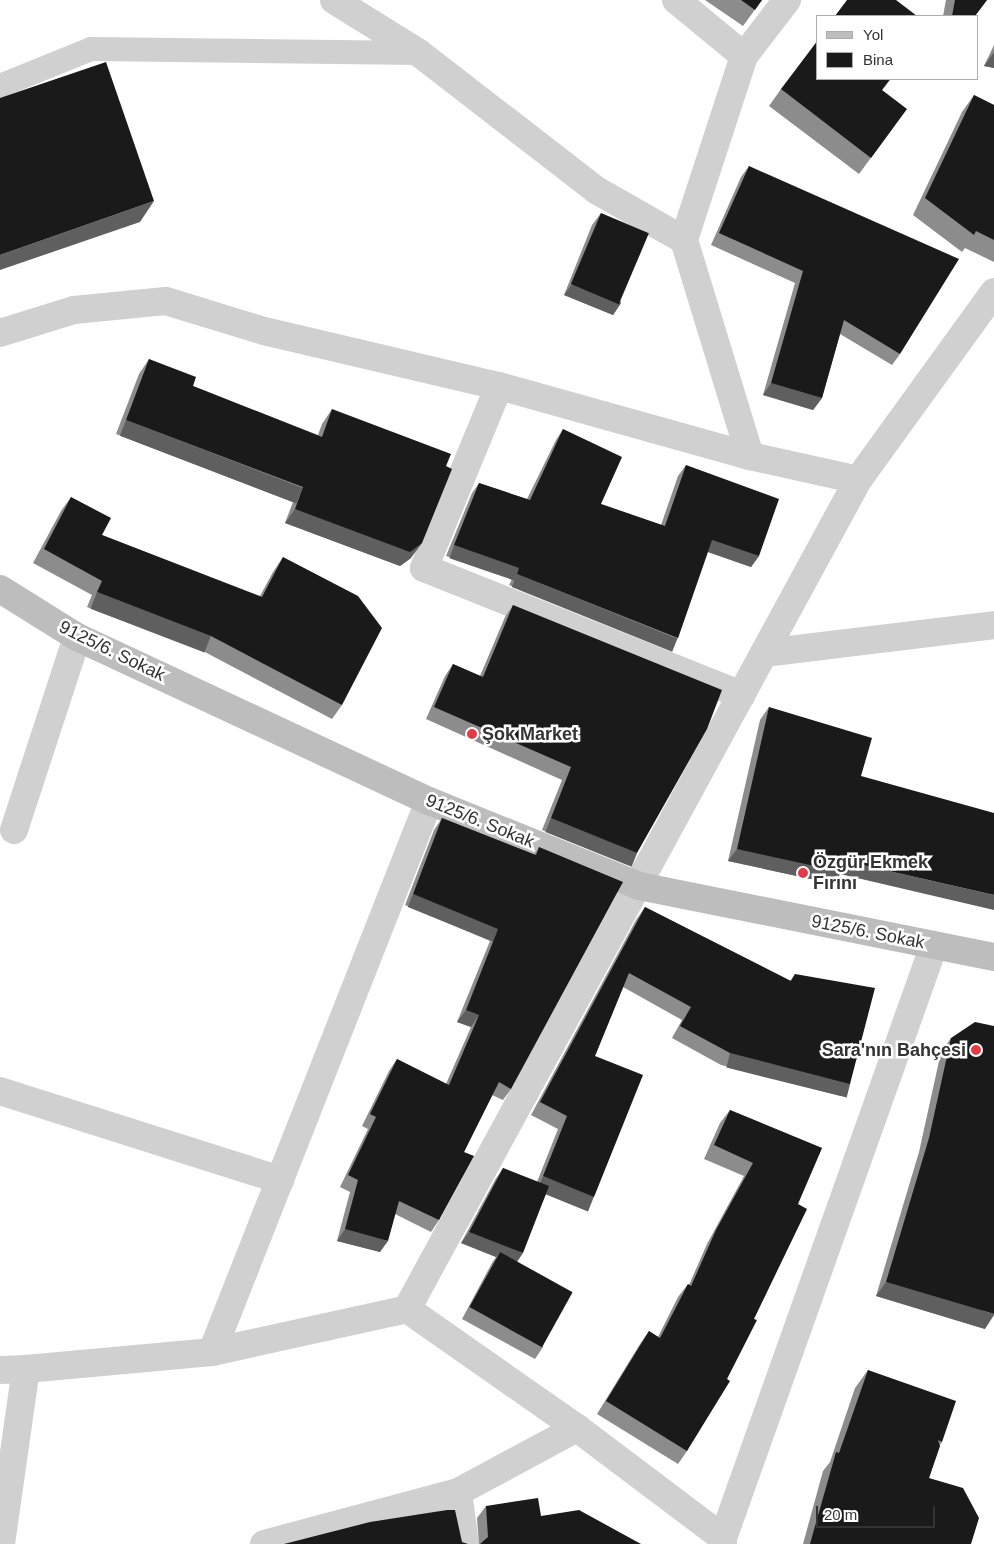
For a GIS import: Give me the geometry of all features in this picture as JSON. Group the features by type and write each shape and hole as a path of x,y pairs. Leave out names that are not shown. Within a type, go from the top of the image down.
{"main road":[{"name":"9125/6. Sokak","path":"0,589 77,637 429,801 639,886 994,957"}],"street":[{"path":"334,0 420,53 596,190 684,240"},
{"path":"676,0 744,56"},
{"path":"750,456 684,240 744,56 787,0"},
{"path":"408,1309 858,480 994,292"},
{"path":"0,332 74,310 166,301 264,331 499,386 750,456 858,480"},
{"path":"499,386 424,568 742,695"},
{"path":"764,652 994,625"},
{"path":"14,830 77,637"},
{"path":"212,1352 429,801"},
{"path":"1,1544 13,1370 212,1352 408,1309 577,1428 723,1541 934,945"},
{"path":"0,1091 280,1180"},
{"path":"264,1544 458,1492 577,1428"},
{"path":"458,1492 465,1544"}],"lane":[{"path":"0,86 91,49 420,53"}],"building":[{"path":"741,0 762,0 755,10"},
{"path":"847,0 896,0 916,15 836,15"},
{"path":"955,0 987,0 976,15 952,15"},
{"path":"816,43 816,80 889,80 882,90 907,109 871,158 781,89"},
{"path":"106,62 154,201 0,255 0,98"},
{"path":"974,95 994,105 994,240 976,231 974,235 925,198"},
{"path":"749,166 959,259 900,354 844,320 822,398 771,383 803,271 719,233"},
{"path":"601,213 649,233 619,304 571,284"},
{"path":"149,359 196,377 193,386 322,437 332,409 451,454 446,466 452,469 422,543 410,552 295,509 303,487 126,420"},
{"path":"563,429 622,457 601,504 665,526 686,465 779,499 759,556 712,540 678,638 517,574 519,568 454,545 479,483 530,500"},
{"path":"71,497 111,518 102,535 262,597 283,557 358,596 382,628 342,705 211,636 97,592 102,581 44,549"},
{"path":"513,605 722,690 707,729 637,853 551,818 571,767 434,707 453,664 483,677"},
{"path":"769,707 872,738 861,776 994,813 994,895 845,861 842,872 737,849"},
{"path":"442,818 536,855 539,847 623,882 511,1089 499,1082 464,1152 474,1156 439,1220 399,1201 388,1241 345,1229 358,1180 348,1175 376,1117 370,1114 397,1059 449,1085 479,1015 466,1010 498,929 413,894"},
{"path":"645,907 791,981 795,974 875,988 850,1084 730,1053 680,1026 691,1007 629,973 595,1056 643,1075 594,1197 543,1176 567,1116 540,1102"},
{"path":"975,1022 994,1026 994,1314 886,1282 929,1138 951,1038"},
{"path":"730,1110 822,1148 798,1204 807,1209 754,1319 757,1320 727,1379 730,1381 687,1451 606,1401 649,1331 660,1338 688,1284 691,1286 716,1230 753,1163 714,1145"},
{"path":"503,1168 549,1186 523,1253 469,1232"},
{"path":"500,1252 573,1292 542,1347 469,1307"},
{"path":"868,1370 956,1401 942,1442 938,1440 940,1446 929,1478 963,1488 979,1518 971,1544 810,1544 836,1452 839,1453"},
{"path":"538,1498 541,1516 579,1510 641,1544 480,1544 488,1537 486,1506"},
{"path":"455,1510 462,1542 468,1544 284,1544 370,1522"}],"place":[{"name":"Şok Market","path":"472,734"},
{"name":"Özgür Ekmek Fırını","path":"803,873"},
{"name":"Sara'nın Bahçesi","path":"976,1050"}]}
